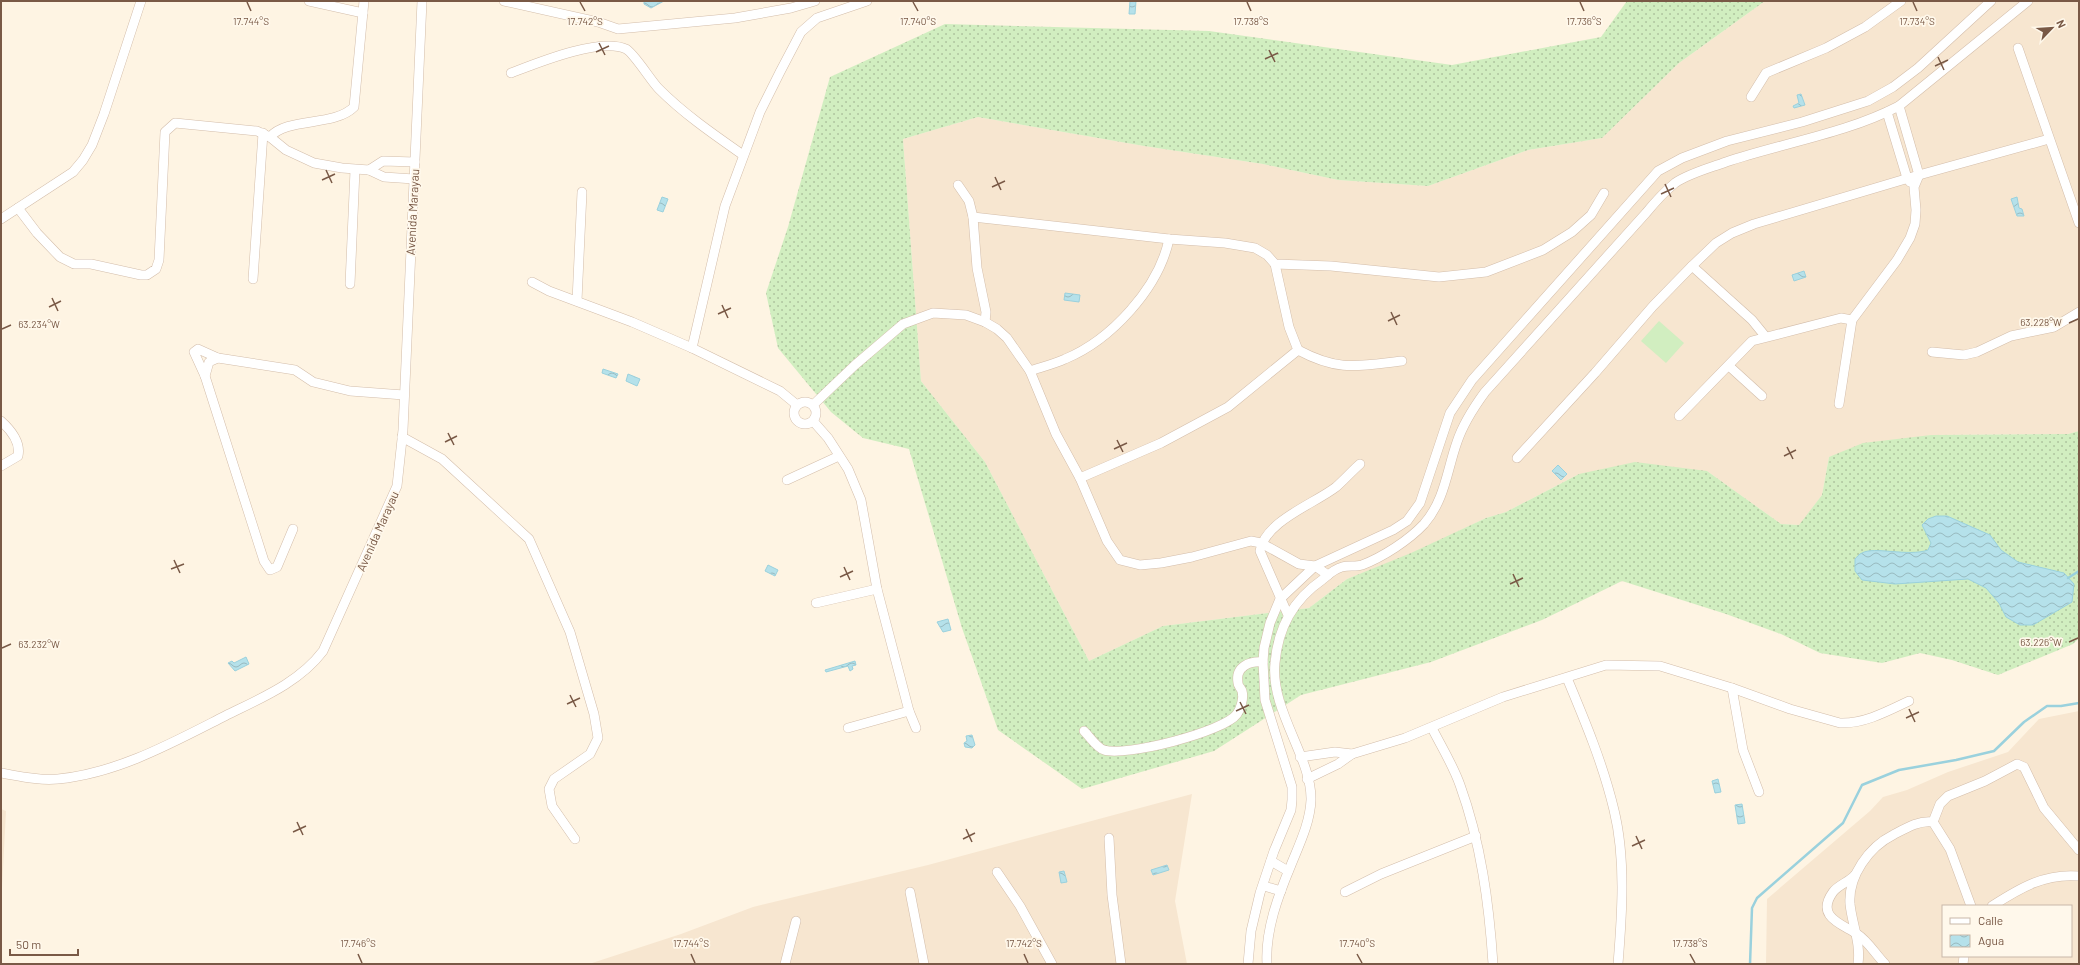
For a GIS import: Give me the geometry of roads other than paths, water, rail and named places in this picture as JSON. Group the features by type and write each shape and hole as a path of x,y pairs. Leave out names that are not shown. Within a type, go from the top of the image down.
{"street":[{"path":"1,219 73,172 86,155 104,114 141,1"},
{"path":"309,1 363,13"},
{"path":"266,135 282,129 343,115 354,108 364,1"},
{"name":"Avenida Marayau","path":"1,773 21,777 57,780 100,772 137,759 248,705 300,675 314,664 329,639 397,486 402,437 422,1"},
{"path":"504,1 598,22 618,29 735,18 790,8 815,1"},
{"path":"692,348 708,272 725,206 742,155 760,112 801,32 817,18 867,1"},
{"path":"1751,97 1766,73 1839,41 1865,27 1901,1"},
{"path":"1248,964 1251,932 1271,861 1292,810 1292,787 1265,700 1263,662 1264,648 1270,623 1280,598 1315,566 1393,530 1407,521 1420,503 1450,414 1472,380 1658,171 1682,158 1727,141 1832,113 1868,101 1893,87 1918,68 1991,1"},
{"path":"1267,964 1268,935 1281,891 1308,817 1311,801 1307,779 1300,757 1288,730 1275,681 1276,654 1288,615 1294,605 1309,588 1328,575 1342,567 1361,565 1401,544 1426,522 1441,497 1447,480 1456,443 1475,405 1659,197 1677,182 1702,170 1837,129 1887,112 1899,106 2028,1"},
{"path":"512,73 566,54 589,49 613,46 627,50 658,88 697,123 742,155"},
{"path":"2018,48 2079,223"},
{"path":"1918,68 1930,81"},
{"path":"1839,404 1852,320 1897,260 1910,238 1915,224 1916,210 1914,187 1919,175 1899,106"},
{"path":"1887,112 1907,178 1914,187"},
{"path":"1832,113 1837,129"},
{"path":"18,208 37,233 60,257 74,264 91,264 147,275 156,269 159,260 165,132 175,123 257,131 266,135 286,150 314,163 355,170 369,170 384,177 414,179"},
{"path":"253,279 266,135"},
{"path":"1517,458 1595,374 1653,306 1716,243 1732,233 1754,224 1907,178 2049,139"},
{"path":"369,170 383,161 415,162"},
{"path":"350,284 355,170"},
{"path":"958,185 969,201 973,217 976,268 986,312 985,322"},
{"path":"576,301 582,192"},
{"path":"1275,264 1331,266 1439,277 1486,272 1543,250 1572,232 1590,215 1604,194"},
{"path":"973,217 1168,239 1225,243 1255,248 1267,255 1275,264 1289,326 1298,350 1317,360 1334,365 1350,366 1402,361"},
{"path":"1030,370 1066,359 1096,340 1121,321 1154,278 1166,253 1168,239"},
{"path":"1692,266 1752,320 1765,336"},
{"path":"532,282 549,291 632,322 692,348 780,391 797,404"},
{"path":"1544,299 1558,311"},
{"path":"1932,352 1964,355 1976,352 2011,336 2054,327 2079,312"},
{"path":"813,405 849,370 903,324 933,313 966,315 997,328 1007,338 1030,370 1056,434 1080,478 1107,541 1120,560 1130,564 1140,565 1161,563 1192,557 1251,541 1261,543 1299,564 1315,566 1328,575"},
{"path":"1679,416 1752,341 1765,336 1841,318 1852,320"},
{"path":"293,529 277,567 270,570 264,561 205,376 194,352 198,349 218,358 295,370 313,382 350,391 404,395"},
{"path":"1080,478 1161,443 1228,407 1298,350"},
{"path":"205,376 209,362 218,358"},
{"path":"1729,366 1762,396"},
{"path":"805,401 813,405 816,413 813,421 805,424 797,421 794,413 797,404 805,401"},
{"path":"1,421 17,440 20,450 18,456 1,466"},
{"path":"813,421 828,438 848,468 861,500 877,590 909,711 916,728"},
{"path":"402,437 442,460 529,540 570,632 594,714 598,738 590,754 554,779 549,789 552,806 575,839"},
{"path":"787,480 839,456"},
{"path":"1288,615 1260,551 1261,543 1279,523 1335,487 1360,464"},
{"path":"816,603 877,590"},
{"path":"1084,732 1103,750 1117,752 1137,750 1182,740 1196,735 1236,716 1242,704 1242,692 1238,683 1239,672 1245,664 1253,661 1263,662"},
{"path":"1307,779 1338,764 1352,754 1432,728 1504,697 1606,665 1636,664 1660,666 1840,723 1847,723 1867,718 1909,701"},
{"path":"1567,678 1602,766 1615,811 1623,909 1618,964"},
{"path":"1732,688 1743,750 1759,792"},
{"path":"848,728 909,711"},
{"path":"1432,728 1460,784 1476,836 1483,871 1493,964"},
{"path":"1300,757 1335,752 1352,754"},
{"path":"1933,822 1940,804 1948,796 1985,781 2017,764 2024,766 2044,808 2079,850"},
{"path":"1885,964 1857,934 1840,925 1831,918 1827,909 1829,898 1834,890 1849,881 1855,875 1868,856 1887,838 1924,821 1933,822"},
{"path":"1933,822 1950,850 1971,905"},
{"path":"1345,892 1381,874 1476,836"},
{"path":"1109,838 1112,895 1121,964"},
{"path":"1271,861 1288,871"},
{"path":"998,872 1020,906 1052,964"},
{"path":"1855,875 1851,890 1850,903 1857,934 1858,964"},
{"path":"1994,905 2027,884 2051,878 2079,876"},
{"path":"1264,886 1281,891"},
{"path":"910,892 924,964"},
{"path":"784,964 796,921"}],"water":[{"path":"644,1 664,1 651,8 644,4"},
{"path":"1130,1 1136,1 1135,14 1129,14"},
{"path":"1801,94 1805,105 1794,108 1793,106 1799,103 1797,95"},
{"path":"662,197 668,199 663,212 657,210"},
{"path":"2017,197 2019,208 2022,209 2024,216 2017,216 2011,199"},
{"path":"1804,271 1806,277 1794,281 1792,275"},
{"path":"1065,293 1080,295 1079,302 1064,300"},
{"path":"603,369 618,374 616,378 602,373"},
{"path":"628,374 640,379 637,386 626,381"},
{"path":"1558,465 1567,474 1561,480 1552,471"},
{"path":"1936,516 1947,516 1990,535 2001,550 2018,562 2064,573 2074,584 2072,602 2033,625 2020,625 2006,617 1999,603 1986,588 1968,579 1895,584 1862,580 1855,571 1855,559 1860,554 1867,551 1920,552 1928,550 1931,543 1922,525 1928,519"},
{"path":"768,565 778,570 775,576 765,571"},
{"path":"948,619 951,630 943,632 937,622"},
{"path":"246,657 249,664 235,671 228,663 232,661 234,663"},
{"path":"855,661 856,665 852,666 853,669 850,671 848,666 826,672 825,670"},
{"path":"972,735 975,745 972,748 965,747 964,743 967,741 966,736"},
{"path":"1718,779 1721,792 1715,793 1712,781"},
{"path":"1742,804 1745,823 1738,824 1735,805"},
{"path":"1167,865 1169,870 1153,875 1151,870"},
{"path":"1064,871 1067,882 1061,883 1059,872"}],"waterway":[{"path":"2068,578 2079,571"},
{"path":"1750,964 1752,908 1757,898 1843,823 1862,785 1899,770 1956,760 1994,751 2024,722 2047,706 2061,706 2079,703"}]}
